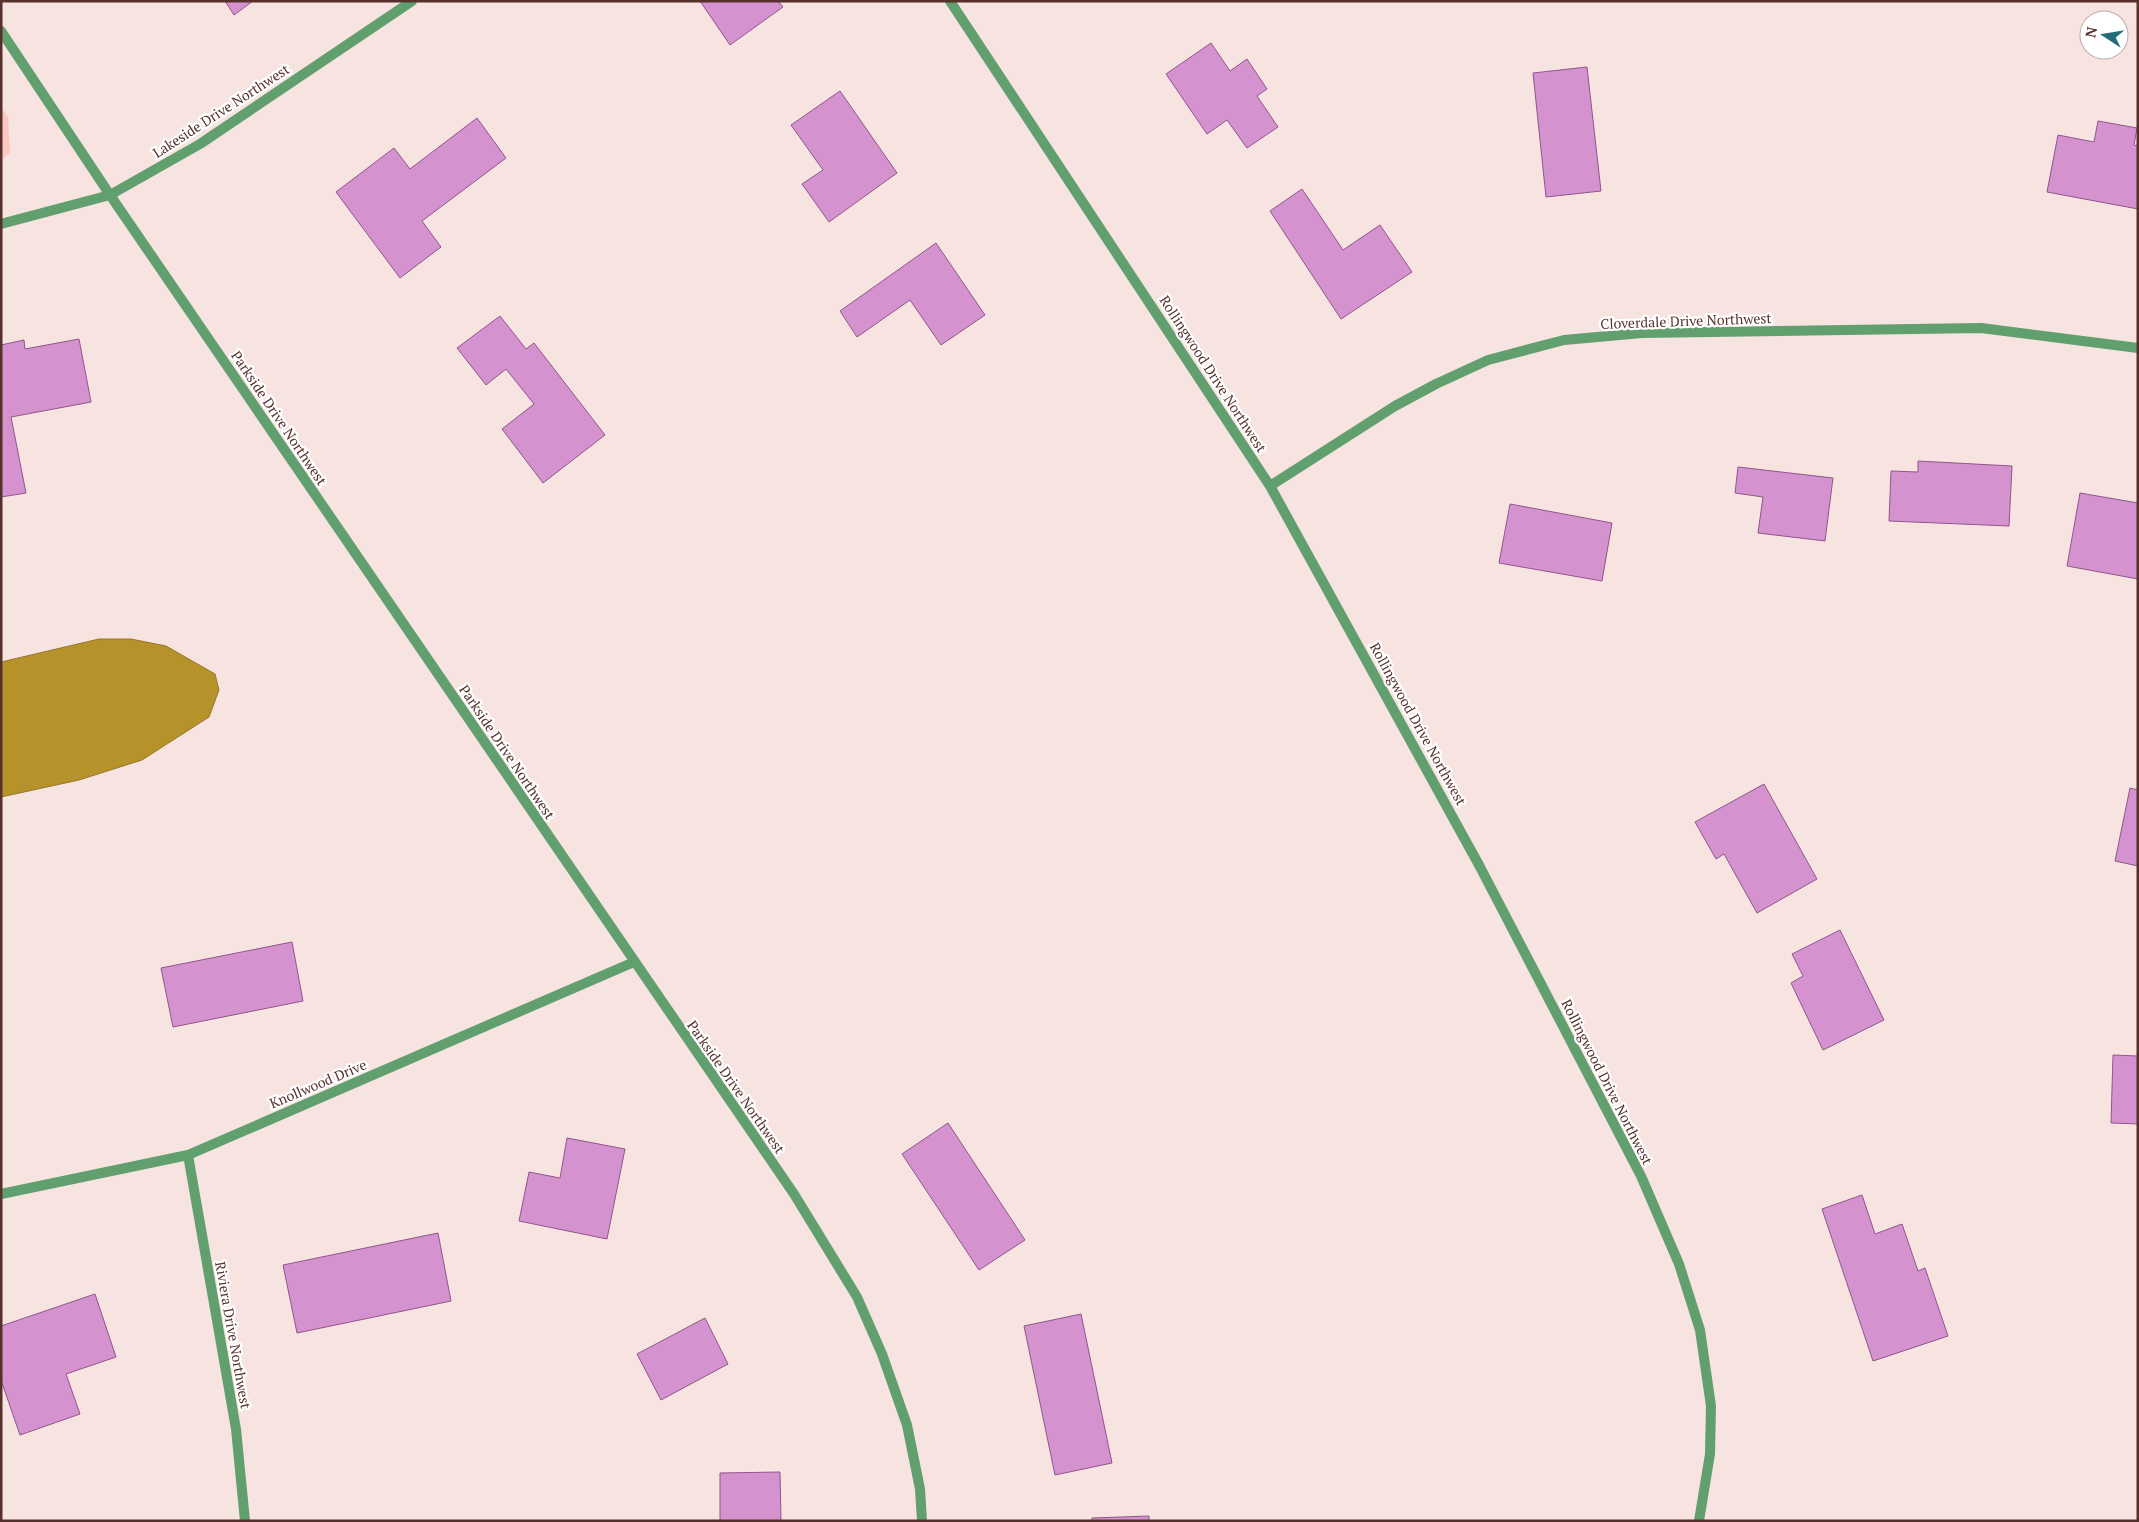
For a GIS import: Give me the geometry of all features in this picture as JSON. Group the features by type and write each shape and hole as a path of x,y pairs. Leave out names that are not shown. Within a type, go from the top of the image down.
{"street":[{"name":"Lakeside Drive Northwest","path":"1,224 110,195 200,144 412,1"},
{"name":"Rollingwood Drive Northwest","path":"950,1 1270,486 1479,864 1641,1176 1679,1264 1700,1330 1710,1406 1710,1454 1700,1521"},
{"name":"Parkside Drive Northwest","path":"1,30 110,195 794,1194 857,1296 882,1354 907,1425 920,1489 922,1521"},
{"name":"Cloverdale Drive Northwest","path":"1270,486 1395,406 1436,384 1488,360 1564,340 1642,333 1981,328 2138,348"},
{"name":"Knollwood Drive","path":"1,1194 188,1155 634,962"},
{"name":"Riviera Drive Northwest","path":"188,1155 236,1429 245,1521"}],"shaded area":[{"path":"1,107 8,117 10,152 1,161"},
{"path":"99,639 131,639 166,646 215,674 219,690 209,717 142,760 79,780 1,797 1,662"}],"building":[{"path":"225,1 253,1 234,15"},
{"path":"700,1 778,1 783,7 730,45"},
{"path":"1211,43 1230,71 1247,59 1267,89 1257,96 1278,127 1247,148 1227,120 1207,134 1166,74"},
{"path":"1587,67 1601,191 1546,197 1533,73"},
{"path":"840,91 897,173 829,222 802,184 823,170 791,125"},
{"path":"477,118 506,158 422,221 441,247 400,278 336,192 394,148 410,169"},
{"path":"2098,121 2137,128 2134,145 2138,146 2138,209 2047,192 2058,135 2094,142"},
{"path":"1302,189 1343,250 1380,225 1412,272 1341,319 1270,211"},
{"path":"936,243 985,315 941,345 910,300 857,337 840,311"},
{"path":"500,316 526,349 534,343 605,435 543,483 502,429 534,404 506,369 486,385 457,348"},
{"path":"79,339 91,402 11,417 26,493 1,497 1,345 24,340 25,349"},
{"path":"1918,461 2012,466 2009,526 1889,521 1891,471 1918,472"},
{"path":"1738,467 1833,478 1825,541 1758,533 1763,497 1735,493"},
{"path":"2080,493 2138,503 2138,579 2067,566"},
{"path":"1510,504 1612,523 1602,581 1499,563"},
{"path":"1764,784 1817,879 1757,913 1724,854 1716,859 1695,822"},
{"path":"2130,788 2138,790 2138,866 2115,861"},
{"path":"1840,930 1884,1020 1823,1050 1791,983 1803,976 1792,954"},
{"path":"292,942 303,1001 173,1027 161,968"},
{"path":"2113,1055 2138,1056 2138,1124 2111,1123"},
{"path":"948,1123 1025,1240 979,1270 902,1154"},
{"path":"567,1138 625,1149 607,1239 519,1221 529,1172 560,1178"},
{"path":"1862,1195 1875,1234 1902,1224 1918,1271 1925,1268 1948,1336 1873,1361 1822,1209"},
{"path":"438,1233 451,1301 297,1333 283,1265"},
{"path":"95,1294 116,1357 66,1374 80,1414 20,1435 1,1380 1,1326"},
{"path":"1081,1314 1112,1463 1055,1475 1024,1326"},
{"path":"705,1318 728,1364 661,1400 637,1354"},
{"path":"780,1472 781,1521 720,1521 720,1473"},
{"path":"1149,1516 1149,1521 1092,1521 1092,1518"}]}
